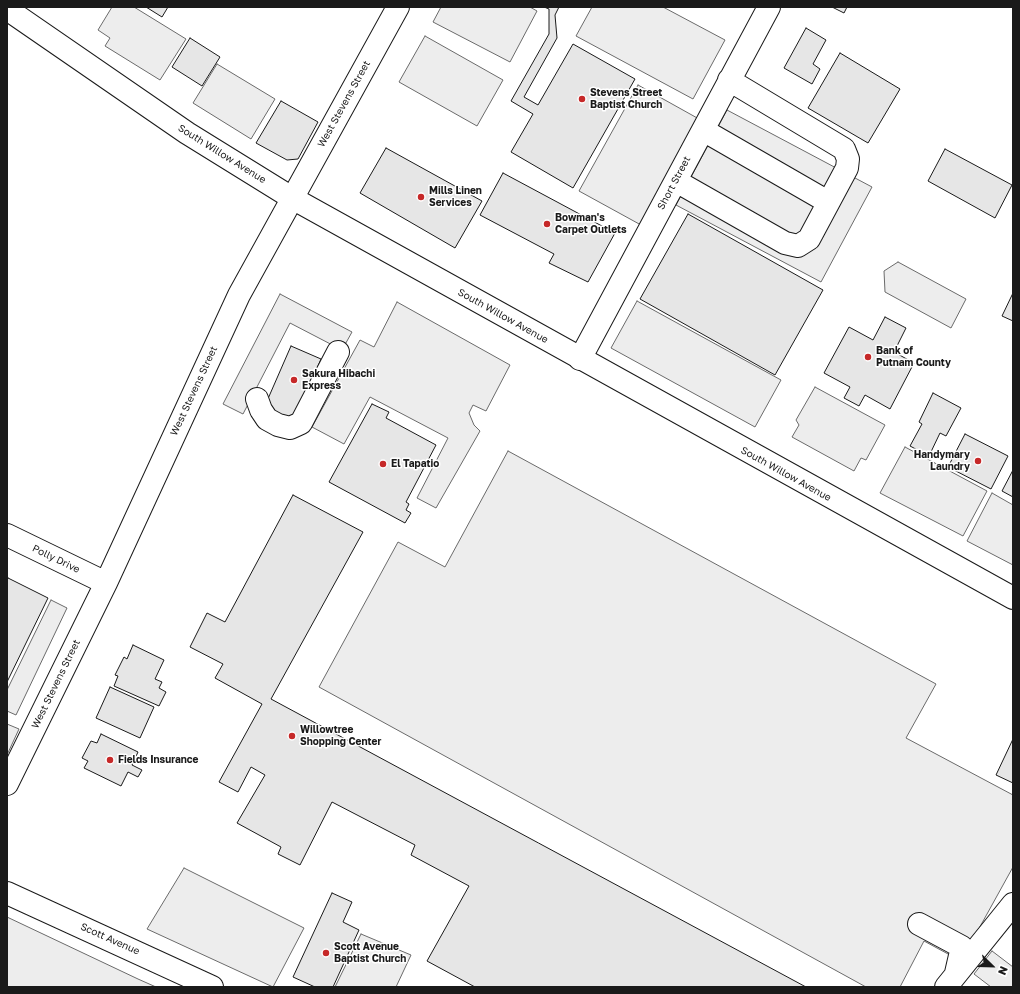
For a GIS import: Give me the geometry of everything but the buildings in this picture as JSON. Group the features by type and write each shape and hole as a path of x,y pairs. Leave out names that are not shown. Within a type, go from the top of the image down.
{"street":[{"name":"West Stevens Street","path":"7,784 106,583 239,295 398,7"},
{"name":"Short Street","path":"580,359 769,7"},
{"name":"South Willow Avenue","path":"7,9 187,133 292,198 1013,598"},
{"path":"676,181 784,243 798,246 809,239 847,168 848,159 844,149 730,80"},
{"path":"703,130 828,202"},
{"path":"257,399 261,410 267,418 278,425 290,428 301,423 338,352"},
{"name":"Polly Drive","path":"7,535 106,583"},
{"name":"Scott Avenue","path":"7,893 212,987"},
{"path":"951,981 1013,904"},
{"path":"919,924 962,947 951,981"}],"shaded area":[{"path":"112,7 134,7 186,39 160,80 105,46 110,38 98,30"},
{"path":"441,7 530,7 537,11 510,62 433,22"},
{"path":"592,7 663,7 725,40 693,99 576,36"},
{"path":"425,36 503,80 477,126 399,82"},
{"path":"217,64 275,99 251,139 193,103"},
{"path":"638,85 699,119 641,225 579,191"},
{"path":"727,110 872,187 821,282 676,205"},
{"path":"898,262 966,299 951,328 885,292 884,271"},
{"path":"280,294 352,332 342,350 290,323 243,414 223,404"},
{"path":"637,301 781,380 755,427 611,348"},
{"path":"397,302 510,365 486,411 473,405 469,413 474,425 480,431 436,508 417,498 448,438 370,397 344,444 312,427 360,340 374,347"},
{"path":"815,387 885,425 866,460 861,458 854,471 792,437 799,425 796,420"},
{"path":"905,447 987,491 963,536 880,493"},
{"path":"508,451 936,684 906,738 1013,795 1013,867 961,961 924,941 900,987 866,987 319,687 398,542 445,567"},
{"path":"992,493 1013,505 1013,565 967,541"},
{"path":"51,600 67,608 16,715 7,711 7,690"},
{"path":"7,724 19,729 7,755"},
{"path":"184,868 304,928 273,987 147,929"},
{"path":"7,917 138,979 156,987 7,987"},
{"path":"361,934 411,955 396,987 335,987"},
{"path":"992,951 1013,967 1013,987 991,987 974,974"}],"place":[{"name":"Stevens Street Baptist Church","path":"582,99"},
{"name":"Mills Linen Services","path":"421,197"},
{"name":"Bowman's Carpet Outlets","path":"547,224"},
{"name":"Bank of Putnam County","path":"868,357"},
{"name":"Sakura Hibachi Express","path":"294,380"},
{"name":"Handymary Laundry","path":"978,461"},
{"name":"El Tapatio","path":"383,464"},
{"name":"Willowtree Shopping Center","path":"292,736"},
{"name":"Fields Insurance","path":"110,760"},
{"name":"Scott Avenue Baptist Church","path":"326,953"}]}
